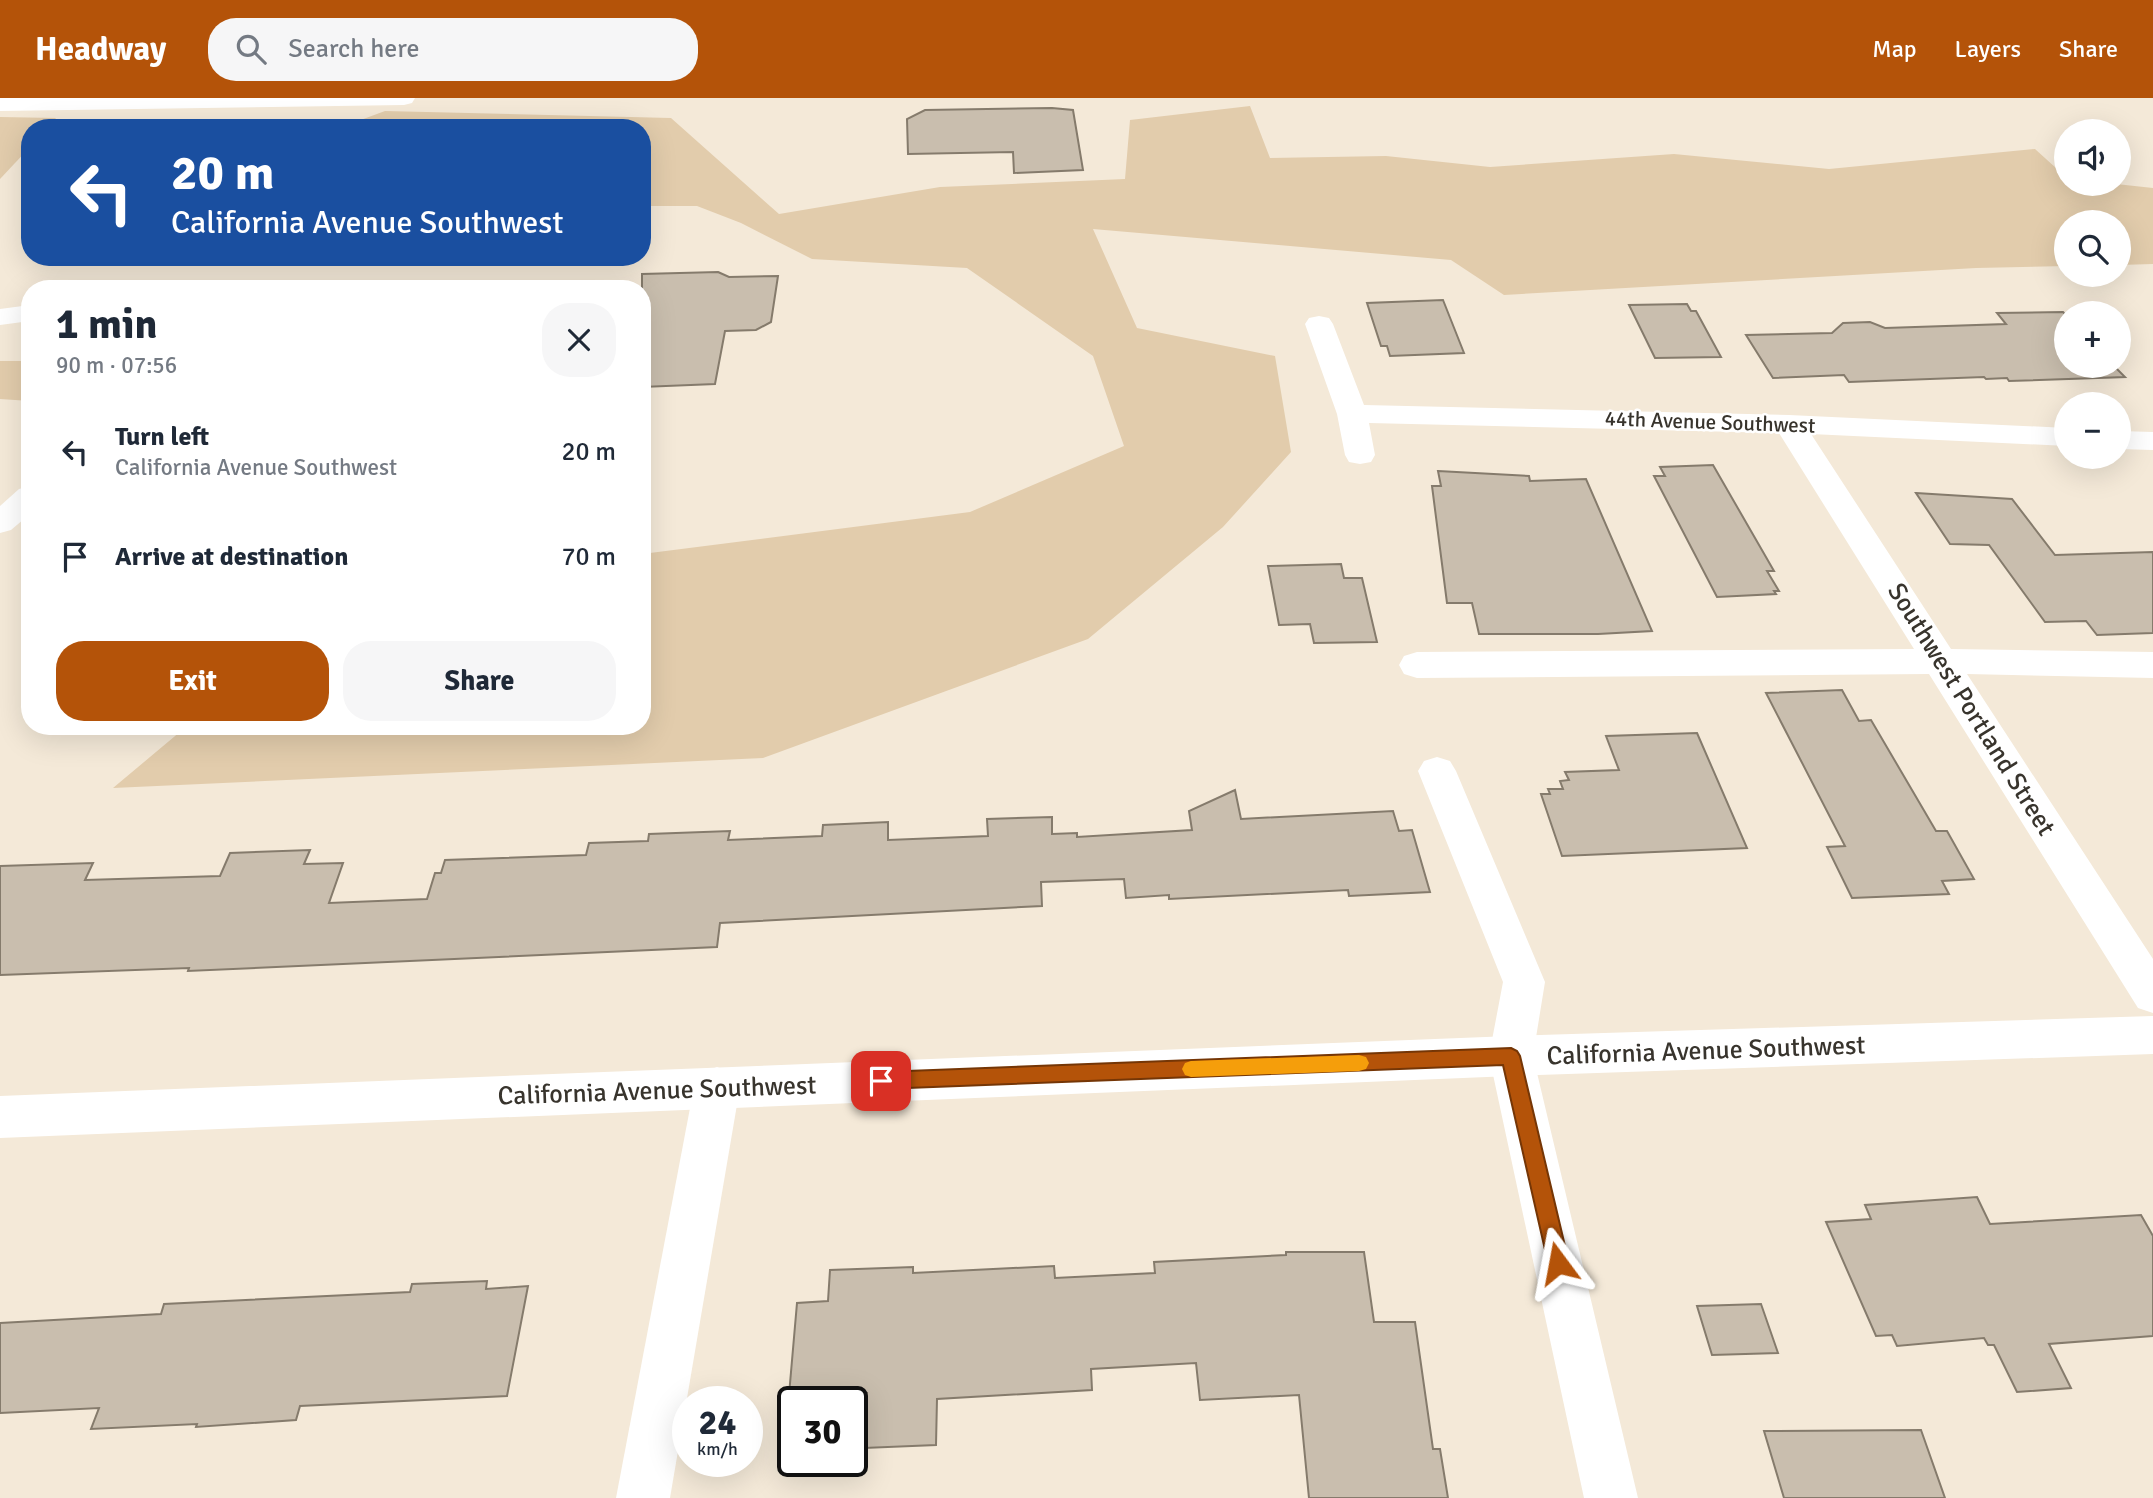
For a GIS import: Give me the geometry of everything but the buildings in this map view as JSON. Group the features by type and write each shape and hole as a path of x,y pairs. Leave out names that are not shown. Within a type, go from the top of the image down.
{"street":[{"path":"0,104 404,98"},
{"path":"0,317 21,314"},
{"path":"1319,324 1352,414 1360,455"},
{"path":"0,333 21,335"},
{"name":"44th Avenue Southwest","path":"1352,414 1789,424 2054,436"},
{"name":"Southwest Portland Street","path":"1789,424 2153,995"},
{"path":"2131,440 2153,441"},
{"path":"1417,665 1942,661 2153,665"},
{"path":"1437,771 1524,982 1511,1056 1611,1498"},
{"name":"California Avenue Southwest","path":"0,1117 1511,1056 2153,1035"},
{"path":"643,1498 717,1087"}],"shaded area":[{"path":"1250,106 1270,158 1386,156 1490,167 1674,154 1829,169 2035,149 2054,166 2054,196 2131,196 2131,186 2153,188 2153,264 2131,265 2131,210 2054,210 2054,266 1976,268 1504,295 1451,260 1093,229 1137,328 1275,356 1291,452 1223,527 1088,639 763,758 113,788 176,735 651,735 651,553 970,512 1124,446 1093,356 967,268 812,259 741,223 697,206 651,206 651,119 363,119 385,111 671,118 779,214 940,187 1125,179 1130,120"},
{"path":"0,117 56,118 21,119 21,157 0,179"},
{"path":"0,361 21,361 21,400 0,399"}],"slow traffic":[{"path":"1191,1069 1359,1063"}],"route":[{"path":"881,1081 1511,1056 1558,1263"}]}
